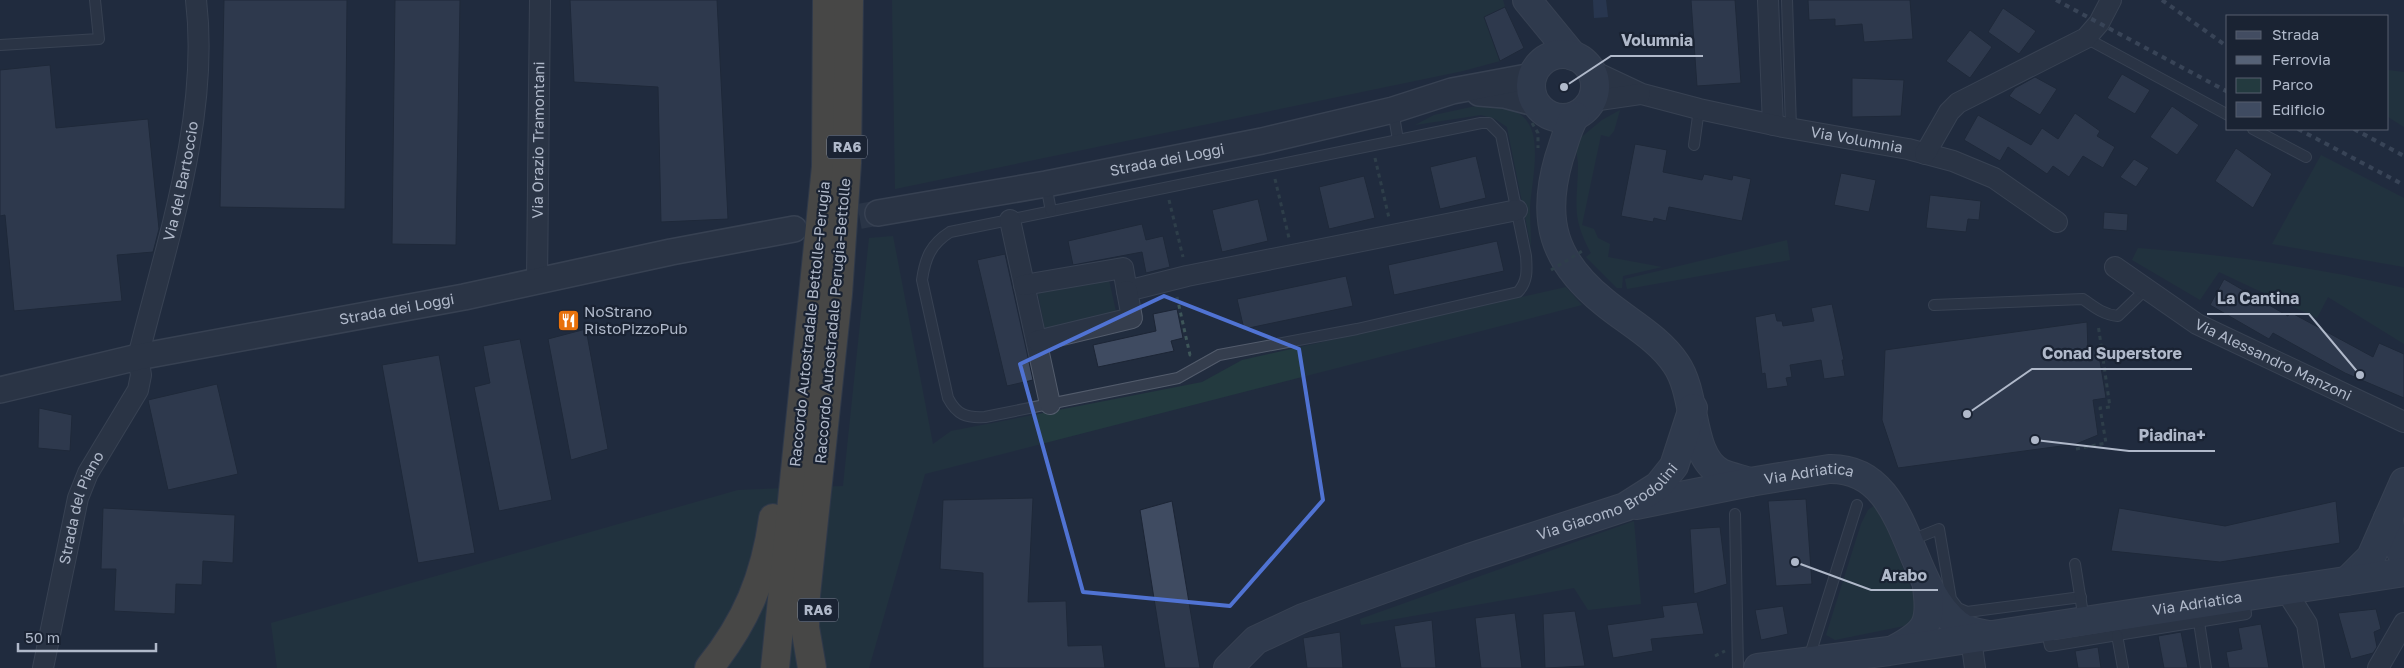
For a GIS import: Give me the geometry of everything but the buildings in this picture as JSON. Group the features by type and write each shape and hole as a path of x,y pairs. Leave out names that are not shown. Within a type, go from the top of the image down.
{"highway":[{"name":"Raccordo Autostradale Bettolle-Perugia","path":"789,554 826,167 827,0"},
{"name":"Raccordo Autostradale Perugia-Bettolle","path":"789,554 838,294 847,163 849,0"},
{"path":"709,668 726,648 754,598 789,554"},
{"path":"775,668 789,554"},
{"name":"RA6","path":"789,554 806,594 805,627 812,668"},
{"name":"RA6","path":"789,554 820,627 828,668"}],"main road":[{"name":"Via Volumnia","path":"1525,0 1582,63"},
{"name":"Via Volumnia","path":"1525,0 1538,32 1539,67"},
{"path":"1552,183 1540,108 1530,85 1539,67 1554,55 1582,63 1595,85 1584,108 1569,126 1552,183 1549,213 1555,239 1570,268 1602,301 1666,351 1677,365 1687,385 1693,408"},
{"path":"1540,108 1560,119 1584,108"},
{"name":"Via Adriatica","path":"1693,408 1700,449 1704,456 1722,473 1750,482"},
{"name":"Via Giacomo Brodolini","path":"1228,668 1256,640 1303,618 1469,558 1625,507 1658,486 1674,466 1693,408"},
{"name":"Via Adriatica","path":"1625,507 1750,482 1781,470 1828,465 1858,474 1879,488 1886,498 1908,541 1927,587 1944,613 1958,626 1981,637"},
{"path":"2347,581 2371,557 2404,482"},
{"path":"2388,518 2392,536 2404,557"},
{"name":"Via Adriatica","path":"1758,668 1820,663 2046,627 2082,609 2244,597 2404,572"},
{"path":"1889,651 1913,639 1926,624 1930,610 1927,587"},
{"path":"1246,668 1272,633"}],"street":[{"name":"Via del Bartoccio","path":"138,357 178,199 197,104 196,0"},
{"name":"Via Orazio Tramontani","path":"537,281 540,0"},
{"path":"1768,0 1782,127"},
{"path":"1925,154 1949,112 1958,102 2086,38 2099,23 2111,0"},
{"name":"Via Volumnia","path":"1582,63 1642,94 1699,109 1782,127 1925,154 1952,161 1994,178 2057,222"},
{"name":"Strada dei Loggi","path":"878,213 1046,184 1262,141 1393,110 1452,91 1539,67"},
{"name":"Strada dei Loggi","path":"1452,91 1504,95 1540,108"},
{"name":"Via Volumnia","path":"1584,108 1642,94"},
{"path":"1126,291 1180,278 1517,210"},
{"path":"1010,220 1050,404"},
{"name":"Strada dei Loggi","path":"0,390 138,357 445,300 794,229"},
{"path":"2115,267 2145,290"},
{"path":"1024,285 1123,268 1132,318 1037,341"},
{"name":"Via Alessandro Manzoni","path":"2145,290 2197,324 2404,422"},
{"name":"Strada del Piano","path":"43,668 78,498 88,473 138,390 141,375 138,357"},
{"path":"2286,590 2307,624 2314,668"},
{"path":"2378,668 2404,623"},
{"path":"1976,668 1981,637"}],"lane":[{"path":"0,45 99,39 95,0"},
{"path":"1782,127 1787,0"},
{"path":"2086,38 2226,114"},
{"path":"1694,145 1699,109"},
{"path":"1393,110 1398,140"},
{"path":"1481,123 1489,123 1501,135 1517,210 1527,273 1524,285 1518,292 1365,327 1219,355 1200,368 1178,378 984,417 966,418 954,410 948,398 922,280 924,264 930,251 939,239 950,232 1398,140 1481,123"},
{"path":"2255,130 2306,157"},
{"path":"1046,184 1051,211"},
{"path":"1934,305 2083,299 2110,315 2118,316 2145,290"},
{"name":"Via Adriatica","path":"1820,663 1857,505"},
{"path":"1735,514 1738,668"},
{"path":"1908,541 1939,529 1951,599 1958,608 1968,612 2082,609 2076,564"},
{"path":"2046,627 2050,646 2246,614 2244,597"},
{"path":"2199,622 2206,668"},
{"path":"2118,635 2123,668"}],"path":[{"path":"1371,146 1393,235"},
{"path":"1272,166 1293,255"},
{"path":"1166,187 1190,355 1198,353"},
{"path":"1551,270 1584,250"},
{"path":"2076,449 2106,443 2100,408 2110,407 2096,308"}],"highlighted area":[{"path":"1164,296 1299,349 1323,500 1230,606 1083,592 1020,364"}],"green space":[{"path":"892,0 1503,0 1505,7 1484,17 1500,61 1463,71 895,189"},
{"path":"2389,70 2404,72 2404,127 2389,118"},
{"path":"1476,106 1500,107 1516,112 1528,123 1533,133 1535,158 1530,208 1531,247 1507,127 1495,119 1481,115 1415,125 1434,115"},
{"path":"1620,110 1614,131 1609,137 1601,135 1582,225 1594,229 1598,238 1610,244 1608,257 1662,267 1623,276 1622,288 1617,288 1586,257 1591,253 1584,240 1578,218 1578,163 1576,149 1578,140 1602,120"},
{"path":"2321,155 2404,198 2404,267 2272,244"},
{"path":"893,236 933,444 951,431 1202,382 1242,360 1566,287 1582,305 925,474 869,668 277,668 271,623 738,490 843,486 869,238"},
{"path":"1787,240 1790,260 1627,289 1625,279"},
{"path":"2138,248 2272,263 2404,288 2404,344 2328,297 2317,318 2219,272 2200,300 2132,260"},
{"path":"1108,276 1117,316 1045,330 1037,289"},
{"path":"1875,505 1882,515 1917,603 1918,615 1909,625 1835,640 1826,635 1861,524 1868,510"},
{"path":"1634,521 1641,604 1588,610 1574,588 1361,625 1360,619"}],"water":[{"path":"1593,0 1606,0 1608,17 1594,18"}],"tunnel":[{"path":"823,223 878,213"}],"railway":[{"path":"2056,0 2226,91"},
{"path":"2162,0 2226,46"},
{"path":"2300,130 2404,185"},
{"path":"2356,130 2404,156"}],"place":[{"name":"Volumnia","path":"1564,87"},
{"name":"NoStrano RistoPizzoPub","path":"568,321"},
{"name":"La Cantina","path":"2360,375"},
{"name":"Conad Superstore","path":"1967,414"},
{"name":"Piadina+","path":"2035,440"},
{"name":"Arabo","path":"1795,562"}]}
